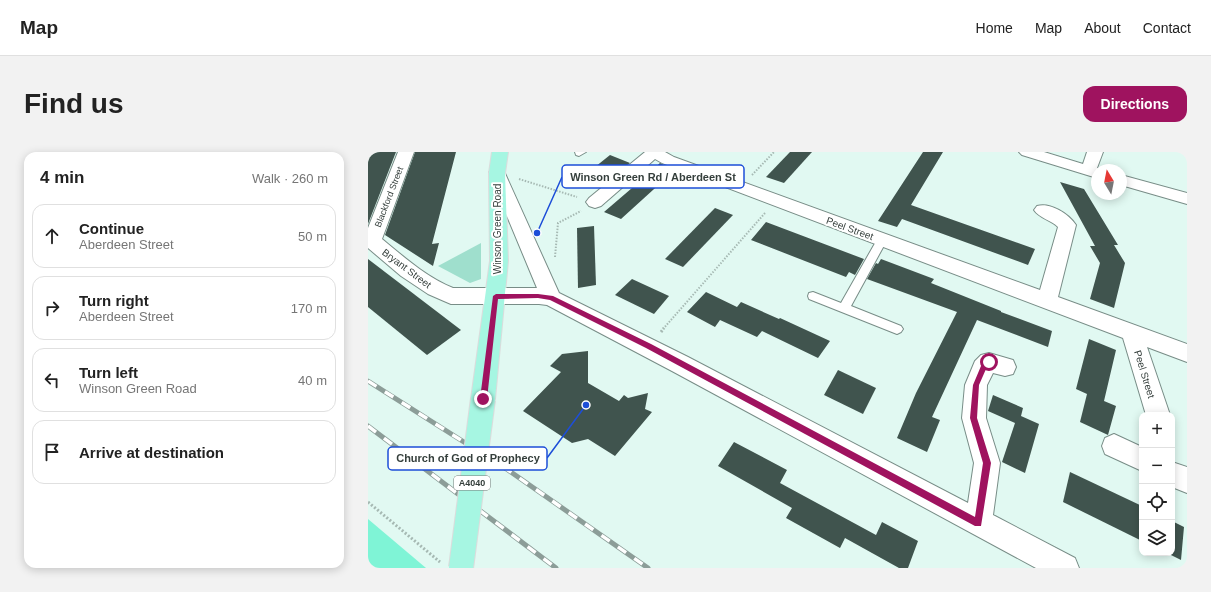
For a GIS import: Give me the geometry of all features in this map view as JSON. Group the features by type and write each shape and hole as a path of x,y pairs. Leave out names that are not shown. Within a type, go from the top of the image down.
{"main road":[{"name":"Winson Green Road","path":"451,565 483,399 496,296 499,261 497,173 500,152"}],"street":[{"name":"Blackford Street","path":"370,240 406,152"},
{"name":"Peel Street","path":"595,202 654,152 668,160 1187,353"},
{"path":"1027,152 1091,170"},
{"path":"1094,164 1095,152"},
{"path":"497,173 551,298 648,346 1065,568"},
{"path":"1127,182 1187,200"},
{"path":"1043,210 1059,218 1067,225 1047,301"},
{"name":"Bryant Street","path":"370,240 408,271 435,289 451,296 538,296 551,298"},
{"name":"Peel Street","path":"1132,333 1157,412"},
{"path":"978,523 987,463 974,418 976,385 983,368 989,362 1005,367"},
{"path":"1114,446 1139,458"},
{"path":"1175,475 1187,480"}],"lane":[{"path":"844,308 882,240"},
{"path":"813,296 897,329"}],"path":[{"path":"740,186 774,152"},
{"path":"497,173 595,202"},
{"path":"648,346 776,200"},
{"path":"555,260 558,223 595,202"},
{"path":"368,502 451,565"}],"shaded area":[{"path":"481,243 481,279 470,283 438,266"},
{"path":"368,519 426,568 368,568"}],"building":[{"path":"368,152 396,152 368,224"},
{"path":"415,152 456,152 432,244 439,243 433,266 385,235"},
{"path":"790,152 812,152 784,183 766,177"},
{"path":"923,152 943,152 911,205 1035,249 1028,265 902,219 897,227 878,221"},
{"path":"610,155 630,163 610,179 590,171"},
{"path":"660,163 675,170 621,219 604,212 632,188 626,186 646,169 651,171"},
{"path":"1060,182 1084,189 1118,245 1114,245 1125,263 1114,308 1090,299 1100,263 1090,246 1095,246"},
{"path":"715,208 733,215 683,267 665,259"},
{"path":"766,222 864,259 855,275 849,272 846,277 751,240"},
{"path":"594,226 596,285 578,288 577,228"},
{"path":"368,259 461,330 427,355 368,307"},
{"path":"881,259 934,279 931,283 1052,331 1048,347 977,320 932,417 940,420 927,452 897,438 916,393 957,312 867,279 876,263 878,264"},
{"path":"632,279 669,296 654,314 615,295"},
{"path":"706,292 737,307 741,302 830,341 818,358 762,331 757,337 720,320 715,327 687,312"},
{"path":"1089,339 1116,350 1104,401 1116,406 1108,435 1080,422 1087,394 1076,389"},
{"path":"588,351 588,383 619,401 624,395 628,398 648,393 645,409 652,412 615,456 588,439 572,443 523,411 561,372 550,366 562,354"},
{"path":"838,370 876,388 863,414 824,395"},
{"path":"993,395 1023,408 1021,416 1039,424 1025,473 1002,462 1015,423 988,411"},
{"path":"734,442 787,470 780,483 876,535 882,522 918,541 908,568 899,568 845,538 840,548 786,518 792,508 718,466"},
{"path":"1070,472 1139,505 1139,540 1063,502"},
{"path":"1175,522 1184,527 1181,560 1173,556 1175,556"}],"railway":[{"path":"368,381 508,470 648,568"},
{"path":"368,426 556,568"}],"place":[{"name":"Winson Green Rd / Aberdeen St","path":"537,233"},
{"name":"Church of God of Prophecy","path":"586,405"}],"route":[{"path":"483,399 496,296 538,296 551,298 648,346 978,523 987,463 974,418 976,385 983,368 989,362"}]}
